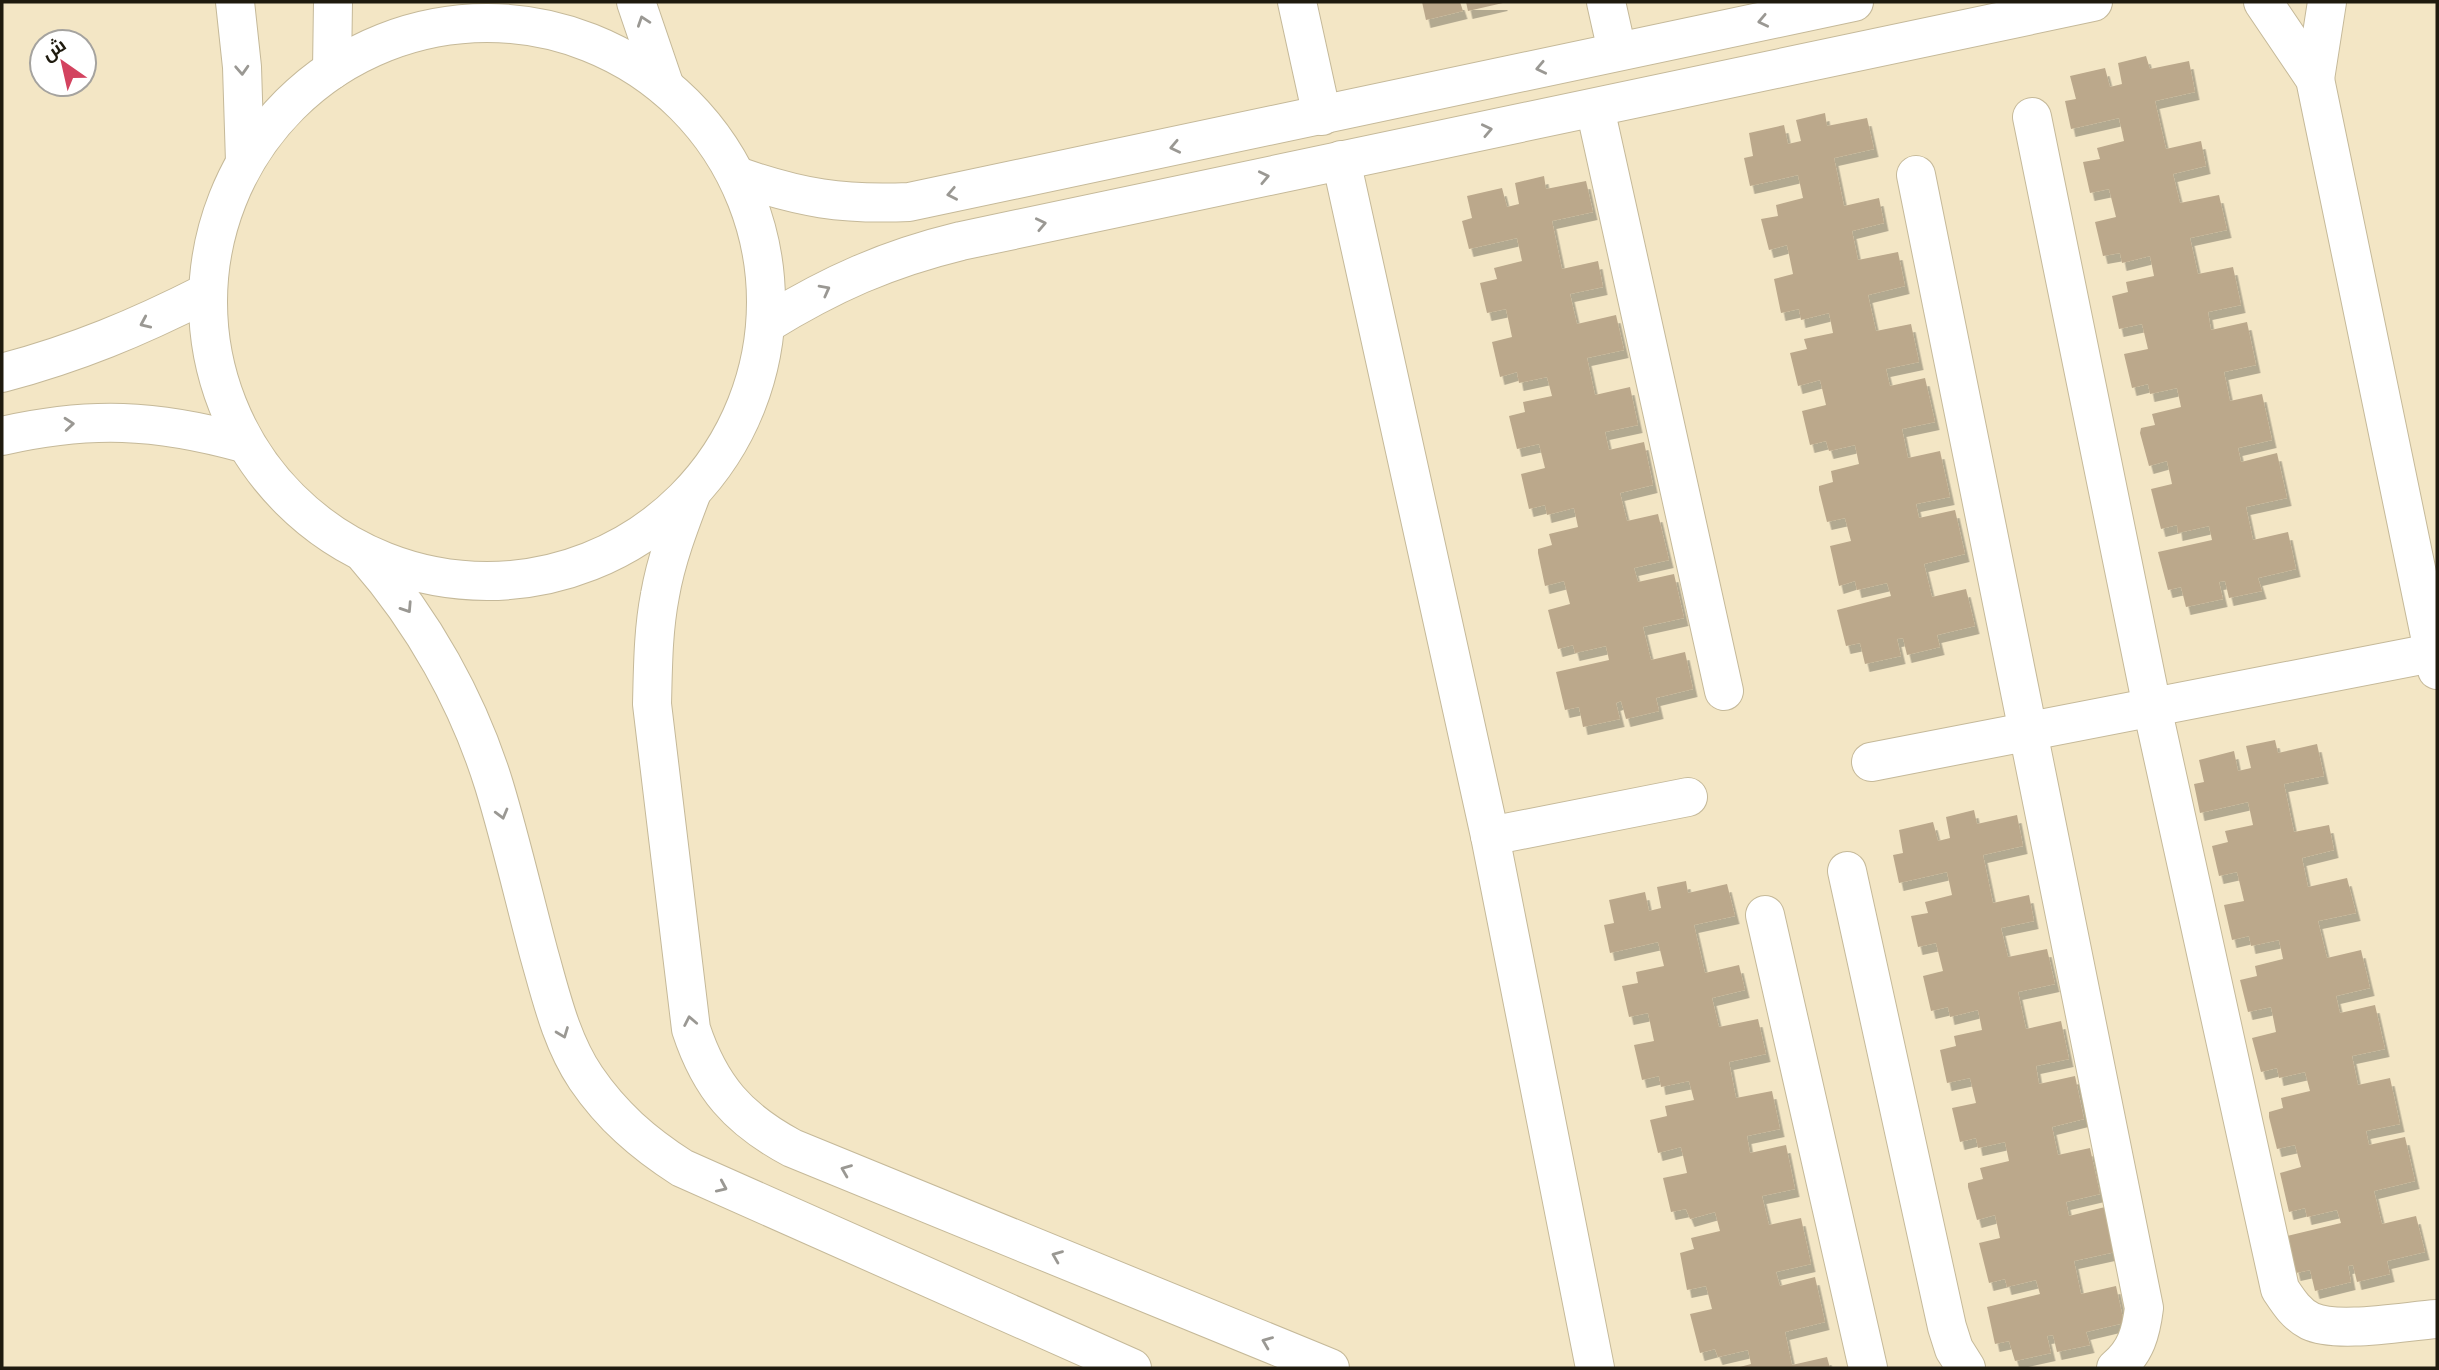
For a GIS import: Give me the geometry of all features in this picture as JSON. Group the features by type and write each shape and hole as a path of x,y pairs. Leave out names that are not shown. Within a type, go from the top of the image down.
{"street":[{"path":"234,2 242,66 245,162"},
{"path":"332,70 333,2"},
{"path":"636,2 665,87"},
{"path":"1297,2 1322,116"},
{"path":"1606,2 1617,51"},
{"path":"737,176 778,191 821,200 865,204 909,202 1854,2"},
{"path":"766,324 840,282 920,251 2094,2"},
{"path":"2263,2 2315,79"},
{"path":"1871,762 2152,707 2436,658 2315,79 2327,2"},
{"path":"552,17 615,53 665,87 718,143 737,176 756,223 765,274 766,324 758,371 743,415 721,455 692,492 623,547 539,577 450,580 365,555 317,526 276,488 243,443 222,396 209,345 206,293 217,225 245,162 283,111 332,70 384,42 441,27 552,17"},
{"path":"1595,108 1724,691"},
{"path":"2032,117 2152,707 2280,1289 2292,1307 2310,1321 2331,1327 2437,1319"},
{"path":"1341,160 1490,836 1595,1368"},
{"path":"1916,175 2144,1308 2141,1335 2127,1359 2116,1368"},
{"path":"2,373 51,360 104,341 206,293"},
{"path":"2,436 61,425 119,422 176,427 243,443"},
{"path":"692,492 673,543 660,595 653,649 652,704 691,1029 700,1054 727,1100 768,1135 792,1148 1330,1368"},
{"path":"365,555 394,589 420,627 471,724 494,784 562,1029 585,1076 630,1131 682,1168 1132,1368"},
{"path":"1490,836 1688,797"},
{"path":"1847,871 1947,1327 1954,1349 1966,1368"},
{"path":"1765,915 1868,1368"}],"building":[{"path":"1422,2 1460,2 1463,11 1426,20"},
{"path":"1466,2 1503,2 1503,3 1468,11"},
{"path":"2146,56 2150,69 2189,61 2195,92 2155,101 2166,149 2201,141 2206,166 2173,174 2180,203 2219,195 2227,230 2190,238 2198,274 2233,267 2241,305 2208,312 2211,330 2247,322 2256,365 2224,372 2230,401 2262,394 2272,440 2238,448 2241,462 2277,453 2287,498 2246,507 2253,540 2288,532 2296,569 2258,578 2262,591 2229,598 2225,581 2219,582 2223,599 2186,607 2181,587 2168,590 2158,552 2212,540 2209,526 2178,533 2177,525 2161,529 2151,489 2172,484 2167,461 2149,466 2140,433 2141,428 2155,425 2152,414 2181,407 2177,388 2150,394 2148,384 2132,388 2124,354 2148,349 2142,324 2119,329 2112,296 2128,292 2126,282 2154,276 2150,256 2122,263 2120,253 2103,256 2095,222 2116,217 2109,189 2090,193 2083,162 2100,159 2097,148 2124,141 2119,118 2071,129 2065,101 2076,99 2070,76 2105,68 2110,87 2122,84 2118,63"},
{"path":"1825,113 1827,126 1867,118 1874,149 1834,158 1844,206 1879,198 1884,223 1852,231 1858,260 1898,252 1905,286 1868,295 1876,331 1911,324 1919,362 1886,369 1890,386 1925,378 1935,422 1902,429 1908,458 1940,451 1950,497 1916,504 1919,518 1955,510 1965,554 1924,564 1932,597 1966,589 1975,626 1937,635 1940,647 1907,655 1903,638 1897,639 1901,656 1865,664 1860,643 1846,646 1837,610 1891,596 1887,583 1857,590 1855,581 1839,586 1830,546 1851,541 1845,518 1827,522 1819,490 1819,486 1833,482 1831,471 1859,464 1855,445 1829,451 1826,441 1810,445 1802,411 1826,405 1820,380 1798,386 1790,353 1807,349 1804,339 1833,333 1829,313 1801,320 1799,309 1781,313 1774,279 1793,274 1787,245 1769,250 1761,219 1778,216 1776,205 1803,198 1798,175 1750,186 1744,158 1753,156 1749,133 1784,125 1788,144 1801,141 1796,120"},
{"path":"1544,176 1546,189 1586,181 1593,212 1552,221 1562,269 1598,261 1603,287 1570,294 1577,324 1616,315 1624,350 1587,358 1595,395 1630,387 1638,425 1605,432 1609,450 1644,442 1653,485 1620,493 1627,521 1658,514 1669,560 1634,568 1638,582 1674,574 1684,618 1643,627 1651,660 1685,652 1693,689 1656,698 1659,711 1626,719 1621,701 1616,703 1620,719 1583,727 1579,707 1565,710 1556,672 1609,660 1606,646 1575,653 1573,645 1558,649 1548,610 1570,604 1564,581 1545,586 1538,553 1538,549 1552,545 1549,534 1578,527 1574,508 1547,515 1545,505 1529,509 1521,474 1545,468 1539,444 1517,449 1509,416 1525,412 1523,402 1552,396 1547,377 1519,383 1517,372 1500,377 1492,342 1512,337 1506,309 1487,313 1480,283 1497,279 1494,268 1522,261 1517,238 1469,249 1462,221 1472,218 1467,196 1502,188 1507,207 1519,204 1515,183"},
{"path":"2275,740 2278,753 2317,744 2324,776 2284,784 2294,832 2329,825 2334,850 2302,858 2308,887 2347,878 2356,913 2318,921 2327,958 2361,950 2370,988 2336,996 2340,1013 2375,1005 2385,1049 2352,1056 2358,1085 2390,1078 2400,1124 2366,1131 2369,1145 2405,1137 2415,1181 2374,1191 2382,1224 2416,1216 2425,1252 2387,1261 2390,1274 2357,1282 2353,1265 2348,1266 2351,1282 2315,1291 2310,1270 2296,1273 2287,1236 2341,1223 2337,1210 2307,1217 2305,1208 2289,1212 2280,1173 2301,1167 2295,1145 2277,1149 2269,1117 2269,1112 2283,1108 2281,1098 2310,1091 2305,1072 2279,1078 2277,1068 2261,1072 2252,1038 2276,1032 2271,1007 2248,1012 2240,980 2257,976 2255,966 2283,959 2279,940 2251,946 2249,936 2232,940 2224,905 2244,901 2237,872 2219,876 2212,846 2228,842 2225,831 2253,825 2248,802 2200,813 2194,784 2204,782 2199,760 2234,751 2238,771 2251,768 2246,746"},
{"path":"1974,810 1977,824 2017,815 2023,846 1983,855 1993,903 2029,895 2034,921 2001,928 2008,957 2047,949 2055,984 2018,992 2026,1029 2061,1021 2069,1059 2036,1066 2039,1084 2075,1076 2084,1119 2052,1127 2058,1155 2090,1148 2100,1194 2066,1202 2069,1216 2105,1207 2115,1252 2074,1261 2081,1294 2116,1286 2124,1323 2086,1332 2090,1345 2057,1352 2053,1335 2047,1336 2051,1353 2015,1361 2009,1341 1995,1344 1987,1307 2040,1294 2036,1280 2007,1287 2005,1279 1989,1283 1979,1243 2000,1238 1995,1215 1977,1220 1968,1187 1968,1183 1983,1179 1980,1168 2009,1161 2005,1142 1978,1148 1976,1138 1960,1142 1952,1108 1976,1103 1970,1078 1947,1083 1940,1050 1956,1046 1954,1036 1982,1030 1978,1010 1950,1017 1948,1007 1931,1011 1923,976 1943,971 1936,943 1918,947 1911,916 1928,913 1925,902 1952,895 1947,872 1899,883 1893,855 1903,853 1899,830 1933,822 1938,841 1950,838 1946,817"},
{"path":"1686,881 1688,893 1727,884 1735,916 1694,925 1705,973 1739,965 1745,990 1712,998 1719,1027 1758,1019 1766,1054 1729,1062 1736,1098 1772,1091 1780,1129 1747,1136 1750,1153 1786,1145 1795,1189 1762,1196 1769,1225 1801,1218 1811,1264 1776,1272 1780,1286 1815,1277 1825,1322 1785,1332 1792,1365 1827,1357 1830,1368 1736,1368 1751,1364 1748,1350 1718,1357 1715,1349 1700,1353 1690,1314 1712,1309 1706,1286 1687,1290 1680,1253 1694,1249 1691,1238 1720,1231 1715,1212 1690,1219 1686,1209 1671,1212 1663,1178 1687,1173 1681,1147 1658,1153 1650,1120 1667,1116 1665,1106 1694,1100 1689,1081 1661,1087 1659,1076 1642,1080 1634,1045 1654,1041 1648,1013 1629,1017 1622,986 1638,983 1636,972 1664,966 1658,942 1610,953 1604,925 1614,923 1609,900 1645,892 1649,911 1661,908 1657,887"}]}
